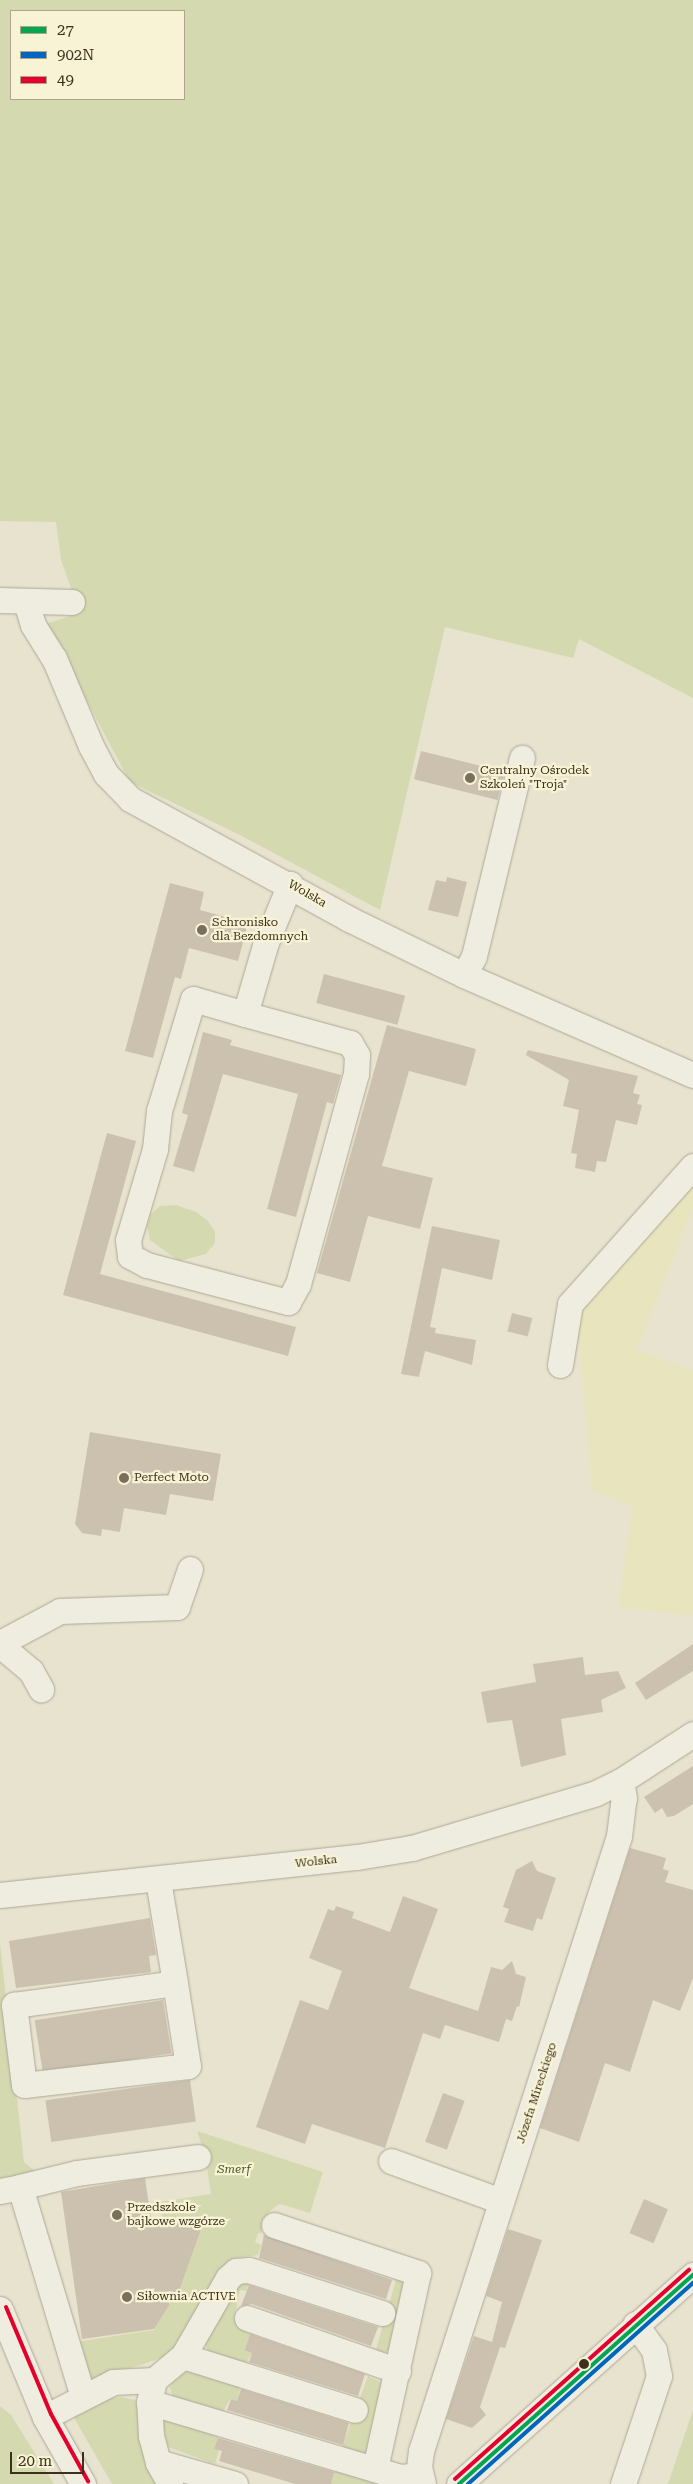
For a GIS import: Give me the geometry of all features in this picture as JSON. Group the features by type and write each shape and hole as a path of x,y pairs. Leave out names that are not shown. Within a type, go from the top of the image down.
{"street":[{"path":"0,600 72,602"},
{"name":"Wolska","path":"26,602 33,626 54,658 106,774 130,799 290,884 349,919 464,975 693,1075"},
{"path":"464,975 474,956 522,758"},
{"path":"245,1014 266,942 290,884"},
{"path":"192,998 245,1014 350,1043 357,1055 356,1074 298,1284 288,1302 147,1265 130,1256 128,1240 155,1149 159,1111 192,998"},
{"path":"560,1365 570,1304 693,1166"},
{"path":"41,1689 31,1671 0,1644 60,1611 177,1607 190,1569"},
{"path":"621,1781 693,1734"},
{"name":"Wolska","path":"0,1895 158,1880 389,1853 570,1803 621,1781"},
{"name":"Józefa Mireckiego","path":"421,2479 421,2452 619,1836 624,1798 621,1781"},
{"path":"158,1880 175,1983 188,2066 24,2085 14,2005 175,1983"},
{"path":"83,2397 10,2189 77,2173 198,2157"},
{"path":"391,2162 501,2201"},
{"path":"274,2225 418,2273 375,2469"},
{"path":"170,2484 158,2462 151,2436 151,2391 183,2356 228,2278 236,2271 249,2270 382,2313"},
{"path":"459,2484 635,2324 693,2275"},
{"path":"0,2309 6,2345 83,2484"},
{"path":"247,2318 398,2371"},
{"path":"623,2484 659,2376 652,2344 635,2324"},
{"path":"183,2356 355,2410"},
{"path":"45,2417 113,2382 151,2391 375,2469 401,2477 421,2479"},
{"path":"158,2462 236,2484"}],"shaded area":[{"path":"693,1184 693,1209 637,1350 693,1370 693,1615 618,1608 632,1506 592,1491 578,1328 584,1305"}],"green space":[{"path":"0,0 693,0 693,698 579,639 573,658 445,627 380,910 242,836 130,782 46,624 70,616 72,591 61,560 56,522 0,521"},
{"path":"176,1205 196,1212 208,1221 215,1232 215,1243 206,1254 179,1261 150,1240 147,1226 151,1214 160,1206"},
{"path":"0,1943 24,2162 40,2175 0,2180"},
{"name":"Smerf","path":"197,2131 323,2172 310,2213 280,2204 268,2213 261,2233 258,2233 255,2242 261,2245 258,2255 236,2258 226,2263 175,2350 164,2357 90,2382 76,2342 154,2330 208,2215 163,2221 160,2202 211,2194 205,2155"},
{"path":"397,2277 405,2282 393,2348 382,2354 376,2349"},
{"path":"243,2279 249,2284 246,2291 240,2290 234,2319 244,2331 251,2334 249,2339 252,2353 245,2365 209,2353 204,2342 236,2283"},
{"path":"192,2371 238,2384 240,2390 237,2401 230,2399 223,2412 173,2397 170,2388 173,2380 178,2374"},
{"path":"368,2376 386,2385 366,2453 361,2454 342,2447"},
{"path":"121,2397 135,2400 138,2406 158,2484 112,2484 73,2416 105,2399"},
{"path":"0,2406 11,2415 54,2484 0,2484"},
{"path":"693,2410 693,2484 668,2484"},
{"path":"164,2414 216,2431 214,2436 218,2437 215,2449 219,2451 215,2464 168,2447 162,2422"},
{"path":"339,2470 383,2484 331,2484 334,2472"}],"building":[{"name":"Centralny Ośrodek Szkoleń \"Troja\"","path":"421,751 504,772 497,800 414,779"},
{"path":"447,877 467,882 458,917 428,910 436,880 446,882"},
{"name":"Schronisko dla Bezdomnych","path":"170,883 204,892 200,910 248,923 238,961 189,948 181,979 175,977 153,1058 125,1051"},
{"path":"324,974 405,996 397,1025 316,1003"},
{"path":"387,1025 476,1049 466,1086 409,1071 382,1166 433,1178 420,1229 368,1216 350,1282 317,1273"},
{"path":"203,1032 232,1040 230,1045 341,1075 333,1104 327,1102 296,1217 267,1209 298,1094 223,1074 194,1172 173,1166 188,1115 182,1113"},
{"path":"528,1050 638,1076 633,1093 640,1095 637,1104 642,1105 637,1125 616,1120 606,1162 597,1161 595,1172 575,1168 577,1154 571,1153 579,1110 563,1106 569,1080 526,1055"},
{"path":"107,1133 136,1141 100,1274 296,1327 288,1356 63,1295"},
{"path":"432,1226 500,1240 492,1280 442,1268 430,1327 436,1328 435,1333 476,1340 472,1365 425,1351 419,1377 401,1374"},
{"path":"512,1313 532,1318 528,1337 507,1331"},
{"path":"90,1432 221,1454 213,1501 170,1494 166,1515 124,1508 120,1532 102,1529 101,1536 82,1533 75,1524"},
{"path":"693,1644 693,1671 646,1700 635,1683"},
{"path":"583,1657 585,1675 618,1671 626,1688 601,1700 603,1712 561,1719 566,1755 521,1767 512,1720 487,1723 481,1692 536,1682 533,1664"},
{"path":"693,1766 693,1804 674,1816 667,1817 662,1808 655,1813 644,1797"},
{"path":"630,1848 666,1858 663,1869 669,1871 665,1882 693,1890 693,1978 680,2011 653,2000 630,2072 605,2063 579,2142 540,2128"},
{"path":"532,1861 537,1871 556,1878 542,1920 537,1918 533,1931 504,1922 509,1909 503,1907 516,1870"},
{"path":"403,1896 438,1909 409,1988 478,2011 491,1967 502,1970 512,1961 516,1974 526,1977 519,2007 517,2006 512,2021 506,2019 499,2042 445,2025 440,2039 423,2033 385,2148 312,2124 305,2144 256,2127 300,2000 328,2010 342,1971 309,1958 328,1909 334,1911 336,1906 354,1912 352,1918 390,1932"},
{"path":"150,1918 156,1955 149,1956 151,1972 16,1988 9,1941"},
{"path":"163,2000 171,2053 43,2074 35,2020"},
{"path":"190,2080 196,2122 51,2142 45,2100"},
{"path":"443,2093 465,2101 447,2150 425,2142"},
{"path":"145,2178 152,2225 205,2218 180,2288 154,2329 82,2339 61,2192"},
{"path":"644,2199 668,2209 653,2243 630,2233"},
{"path":"508,2229 542,2240 505,2348 500,2347 480,2407 486,2415 472,2428 446,2419 474,2336 492,2342 502,2302 486,2296"},
{"path":"264,2235 392,2280 386,2299 259,2258"},
{"path":"249,2285 378,2327 371,2346 252,2304 241,2306"},
{"path":"250,2334 365,2374 358,2396 249,2362 252,2353 245,2350"},
{"path":"241,2389 349,2423 343,2445 227,2410 231,2399 237,2401"},
{"path":"218,2438 334,2472 331,2484 295,2484 219,2461 222,2451 214,2449"}],"transit line":[{"name":"49","path":"455,2479 689,2270"},
{"name":"27","path":"459,2484 693,2275"},
{"name":"902N","path":"468,2484 693,2283"},
{"name":"49","path":"6,2307 51,2414 88,2481"}],"place":[{"name":"Centralny Ośrodek Szkoleń \"Troja\"","path":"470,778"},
{"name":"Schronisko dla Bezdomnych","path":"202,930"},
{"name":"Perfect Moto","path":"124,1478"},
{"name":"Przedszkole bajkowe wzgórze","path":"117,2215"},
{"name":"Siłownia ACTIVE","path":"127,2297"}]}
